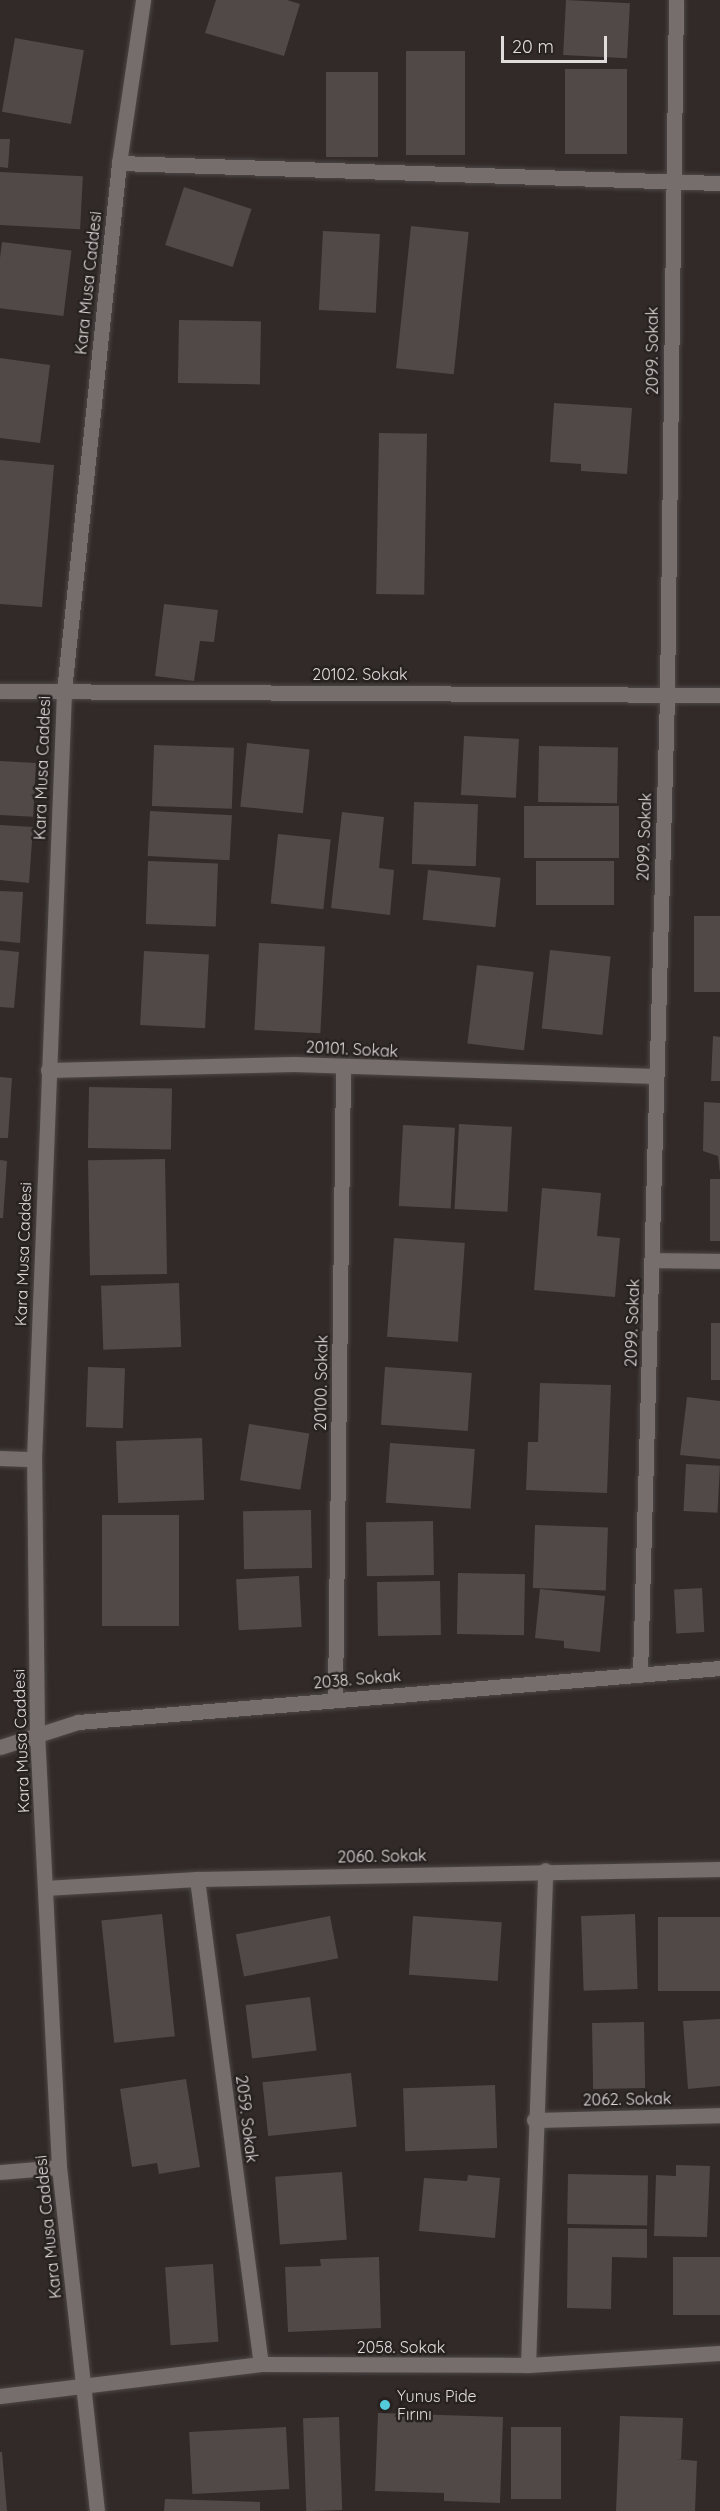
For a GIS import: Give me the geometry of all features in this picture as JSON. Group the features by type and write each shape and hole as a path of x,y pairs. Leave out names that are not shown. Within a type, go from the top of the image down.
{"street":[{"name":"Kara Musa Caddesi","path":"97,2511 59,2167 37,1735 34,1459 64,691 119,163 143,0"},
{"name":"2099. Sokak","path":"640,1675 667,694 671,184 676,0"},
{"path":"119,163 671,184 720,183"},
{"name":"20102. Sokak","path":"0,691 720,695"},
{"name":"20101. Sokak","path":"48,1070 294,1064 655,1076"},
{"name":"20100. Sokak","path":"335,1698 343,1067"},
{"path":"652,1260 720,1261"},
{"path":"0,1458 34,1459"},
{"name":"2038. Sokak","path":"0,1747 78,1722 335,1698 720,1668"},
{"name":"2060. Sokak","path":"45,1888 197,1879 545,1870 720,1869"},
{"path":"528,2365 534,2120 545,1870"},
{"name":"2059. Sokak","path":"197,1879 261,2364"},
{"name":"2062. Sokak","path":"534,2120 720,2115"},
{"path":"0,2172 59,2167"},
{"name":"2058. Sokak","path":"0,2396 261,2364 528,2365 720,2353"}],"building":[{"path":"216,0 287,0 300,4 284,56 205,33"},
{"path":"566,0 630,3 627,58 563,55"},
{"path":"15,38 84,50 71,124 2,112"},
{"path":"406,51 465,51 465,155 406,155"},
{"path":"565,69 627,69 627,154 565,154"},
{"path":"326,72 378,72 378,157 326,157"},
{"path":"0,139 10,139 8,168 0,167"},
{"path":"0,172 83,176 80,229 0,225"},
{"path":"184,187 252,209 233,267 165,245"},
{"path":"411,226 469,232 454,374 396,368"},
{"path":"323,231 380,234 376,313 319,310"},
{"path":"2,242 71,251 63,316 0,308"},
{"path":"179,320 261,321 260,384 178,383"},
{"path":"0,358 50,365 40,443 0,438"},
{"path":"554,403 632,408 627,474 581,471 581,464 550,462"},
{"path":"379,433 427,434 424,595 376,594"},
{"path":"0,460 54,465 42,607 0,604"},
{"path":"164,604 218,610 214,642 200,641 194,681 155,676"},
{"path":"464,736 519,739 516,798 461,795"},
{"path":"247,743 310,750 303,813 240,807"},
{"path":"154,745 234,748 232,809 152,806"},
{"path":"539,746 618,747 617,803 538,802"},
{"path":"0,761 36,763 33,817 0,815"},
{"path":"414,802 478,804 476,866 412,864"},
{"path":"524,806 619,806 619,858 524,858"},
{"path":"150,811 232,815 230,860 148,856"},
{"path":"342,812 384,817 379,868 394,870 390,915 331,908"},
{"path":"0,825 33,827 29,883 0,880"},
{"path":"278,834 331,840 323,909 271,904"},
{"path":"148,861 218,863 216,926 146,924"},
{"path":"536,861 614,861 614,905 536,905"},
{"path":"428,870 501,878 495,927 423,920"},
{"path":"0,891 23,892 20,943 0,941"},
{"path":"694,916 720,916 720,992 694,992"},
{"path":"259,943 325,946 320,1033 254,1030"},
{"path":"0,950 19,952 14,1008 0,1007"},
{"path":"550,950 611,956 602,1035 542,1029"},
{"path":"144,951 209,954 205,1028 140,1025"},
{"path":"477,965 534,972 524,1050 467,1043"},
{"path":"713,1036 720,1037 720,1081 711,1081"},
{"path":"0,1077 12,1078 8,1138 0,1138"},
{"path":"89,1087 172,1088 171,1149 88,1148"},
{"path":"704,1102 720,1103 720,1173 718,1156 703,1151"},
{"path":"459,1124 512,1127 507,1212 455,1209"},
{"path":"403,1125 455,1128 451,1209 399,1206"},
{"path":"165,1159 167,1274 90,1275 88,1160"},
{"path":"0,1160 7,1161 3,1218 0,1218"},
{"path":"710,1179 720,1179 720,1241 710,1241"},
{"path":"542,1188 601,1193 597,1236 620,1238 615,1297 534,1290"},
{"path":"394,1238 465,1243 458,1342 387,1337"},
{"path":"179,1283 181,1347 103,1350 101,1286"},
{"path":"711,1323 720,1323 720,1380 711,1380"},
{"path":"88,1367 125,1368 123,1428 86,1427"},
{"path":"385,1367 472,1373 468,1431 381,1425"},
{"path":"540,1383 611,1385 607,1493 526,1490 528,1442 538,1442"},
{"path":"687,1397 720,1401 720,1459 680,1455"},
{"path":"249,1424 309,1434 300,1490 240,1480"},
{"path":"202,1438 204,1500 118,1503 116,1441"},
{"path":"390,1443 475,1449 471,1509 386,1503"},
{"path":"686,1464 720,1466 717,1513 684,1511"},
{"path":"311,1510 312,1568 244,1569 243,1511"},
{"path":"102,1515 179,1515 179,1626 102,1626"},
{"path":"433,1521 434,1575 367,1576 366,1522"},
{"path":"535,1525 608,1528 606,1591 533,1588"},
{"path":"458,1573 525,1574 524,1635 457,1634"},
{"path":"299,1576 302,1627 239,1630 236,1579"},
{"path":"440,1581 441,1635 378,1636 377,1582"},
{"path":"702,1588 704,1632 676,1633 674,1589"},
{"path":"540,1589 605,1596 600,1652 564,1648 564,1641 535,1638"},
{"path":"162,1914 175,2036 114,2043 101,1920"},
{"path":"635,1914 638,1989 584,1991 581,1916"},
{"path":"330,1916 338,1958 244,1977 236,1934"},
{"path":"413,1916 502,1922 498,1981 409,1975"},
{"path":"658,1917 720,1917 720,1991 658,1991"},
{"path":"310,1997 317,2051 252,2059 245,2005"},
{"path":"720,2019 720,2086 688,2089 683,2021"},
{"path":"644,2022 645,2088 593,2089 592,2023"},
{"path":"351,2073 357,2127 268,2136 262,2082"},
{"path":"186,2079 200,2167 159,2174 157,2163 132,2167 120,2089"},
{"path":"495,2085 497,2148 405,2151 403,2088"},
{"path":"676,2165 710,2166 707,2237 654,2236 656,2175 676,2176"},
{"path":"342,2172 347,2240 280,2245 275,2177"},
{"path":"568,2174 648,2175 647,2225 567,2224"},
{"path":"468,2175 500,2178 495,2238 419,2231 424,2178 467,2181"},
{"path":"568,2228 647,2229 647,2258 612,2257 611,2309 567,2308"},
{"path":"379,2257 381,2328 288,2332 285,2267 321,2266 320,2259"},
{"path":"673,2257 720,2257 720,2315 673,2315"},
{"path":"213,2264 218,2342 171,2345 165,2267"},
{"path":"378,2413 503,2417 500,2503 444,2501 444,2493 375,2491"},
{"path":"620,2416 683,2418 681,2459 676,2459 697,2461 695,2511 616,2511"},
{"path":"339,2417 342,2510 306,2511 303,2418"},
{"path":"286,2427 289,2489 192,2494 189,2432"},
{"path":"511,2427 561,2427 561,2499 511,2499"},
{"path":"0,2452 2,2452 7,2511 0,2511"},
{"path":"165,2499 260,2502 260,2511 164,2511"}],"place":[{"name":"Yunus Pide Fırını","path":"385,2405"}]}
